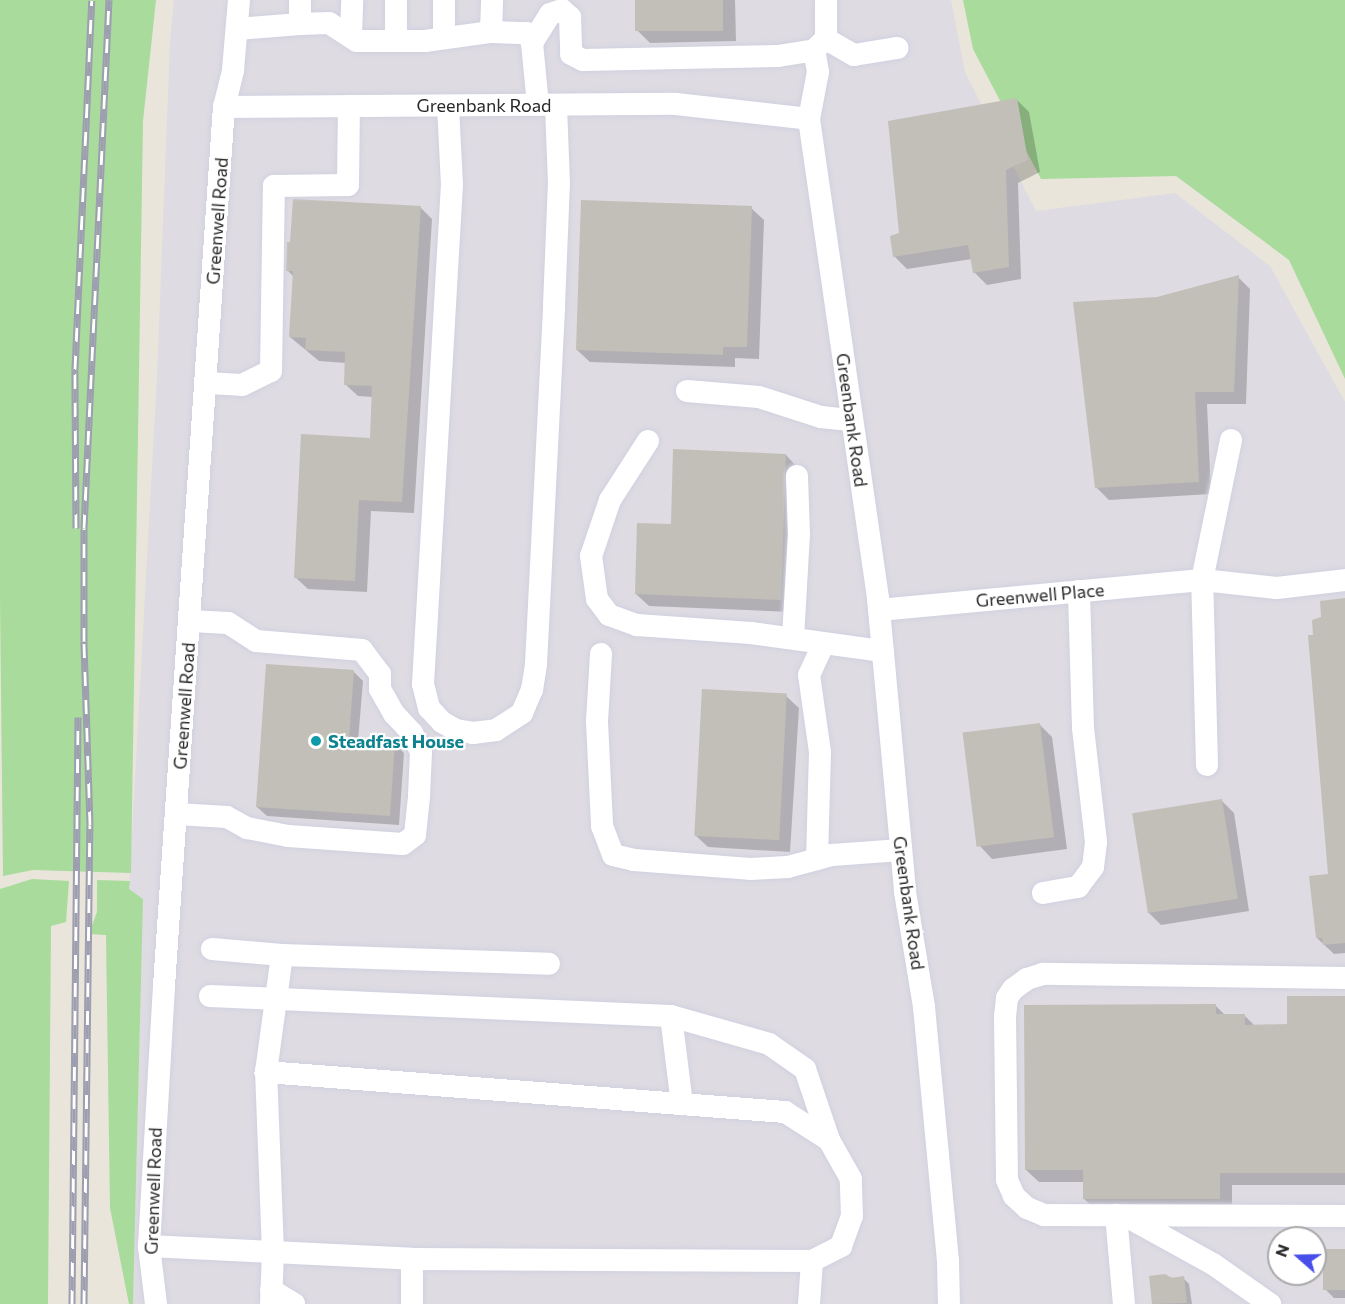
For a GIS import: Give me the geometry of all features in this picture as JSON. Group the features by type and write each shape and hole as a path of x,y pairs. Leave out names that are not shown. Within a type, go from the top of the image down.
{"street":[{"name":"Greenwell Road","path":"156,1304 149,1246 225,107 233,70 239,0"},
{"path":"300,0 300,24"},
{"path":"351,36 352,0"},
{"path":"396,0 396,41"},
{"path":"444,0 444,38"},
{"path":"491,32 492,0"},
{"path":"809,119 818,72 826,0"},
{"path":"532,43 550,14 561,10 570,17 571,54 583,60 778,56 820,44 854,55 897,48"},
{"path":"237,29 328,23 357,41 444,38 491,32 527,33 532,43 547,105 559,184 536,664 532,690 522,713 496,730 473,734 442,722 429,708 423,684 452,184 448,106"},
{"name":"Greenbank Road","path":"225,107 676,104 809,119 879,610 905,892 924,1007 948,1261 949,1304"},
{"path":"206,383 242,385 271,371 274,186 348,185 349,106"},
{"path":"687,391 759,397 821,417 852,420"},
{"path":"1207,765 1202,580 1231,440"},
{"path":"648,441 610,500 591,556 597,599 609,615 638,625 793,638 823,645 883,651"},
{"path":"793,638 799,534 797,476"},
{"name":"Greenwell Place","path":"879,610 1202,580 1277,588 1345,580"},
{"path":"1043,893 1078,887 1093,867 1096,842 1083,728 1079,591"},
{"path":"177,814 227,817 247,828 288,836 403,844 415,835 419,796 421,752 412,733 394,714 380,688 380,674 362,650 256,641 228,623 190,621"},
{"path":"817,859 819,752 809,675 823,645"},
{"path":"602,654 597,722 602,826 613,855 634,860 750,868 788,867 832,855 901,850"},
{"path":"212,949 282,956 549,964"},
{"path":"282,956 266,1072 273,1252 271,1297 294,1304"},
{"path":"1345,978 1043,974 1027,979 1013,989 1007,998 1005,1016 1007,1180 1014,1196 1027,1209 1044,1215 1345,1216"},
{"path":"149,1246 412,1259 812,1261 841,1246 852,1216 851,1179 830,1140 805,1069 769,1044 671,1016 276,997 210,996"},
{"path":"671,1016 682,1104"},
{"path":"266,1072 785,1112 830,1140"},
{"path":"1120,1215 1124,1304"},
{"path":"1120,1215 1212,1264 1269,1304"},
{"path":"412,1259 412,1304"},
{"path":"808,1304 812,1261"}],"shaded area":[{"path":"174,0 951,0 965,72 1036,211 1175,193 1270,266 1345,402 1345,1304 133,1304 143,899 129,889 157,377 170,43"}],"green space":[{"path":"0,0 156,0 143,121 131,873 33,870 3,876 0,597"},
{"path":"963,0 1345,0 1345,379 1289,260 1176,176 1041,179 973,49"},
{"path":"32,879 69,881 66,922 51,926 48,1304 0,1304 0,889"},
{"path":"97,880 130,881 129,889 143,899 133,1304 129,1304 110,1208 106,935 89,934 97,912"}],"building":[{"path":"635,0 723,0 723,31 635,31"},
{"path":"1017,98 1028,160 1006,170 1009,267 973,273 968,245 893,257 890,236 899,233 888,121"},
{"path":"293,199 421,206 402,502 359,500 355,581 294,578 301,434 370,438 372,386 344,385 345,352 305,350 306,338 289,337 293,271 286,271 287,242 290,242"},
{"path":"581,200 752,206 747,347 723,347 723,355 576,350"},
{"path":"1239,275 1234,392 1195,392 1199,482 1095,488 1073,302 1157,297"},
{"path":"673,449 786,454 781,600 635,594 637,523 671,524"},
{"path":"1345,598 1345,943 1323,945 1322,938 1316,938 1309,876 1328,874 1308,635 1313,635 1312,620 1321,617 1320,601"},
{"name":"Steadfast House","path":"266,664 354,670 349,739 395,742 390,816 256,807"},
{"path":"702,689 787,693 779,840 694,836"},
{"path":"1040,723 1054,837 977,847 963,733"},
{"path":"1222,799 1238,899 1148,913 1132,813"},
{"path":"1287,996 1345,996 1345,1173 1220,1173 1220,1199 1083,1199 1083,1170 1025,1170 1024,1005 1216,1004 1216,1014 1245,1014 1245,1025 1287,1024"},
{"path":"1327,1249 1345,1249 1345,1290 1323,1290 1323,1286 1327,1286"},
{"path":"1165,1274 1172,1278 1184,1276 1187,1303 1152,1304 1149,1276"}],"railway":[{"path":"76,528 75,369 92,0"},
{"path":"84,1304 90,825 84,641 84,528 109,0"},
{"path":"72,1304 78,717"}],"place":[{"name":"Steadfast House","path":"316,741"}]}
